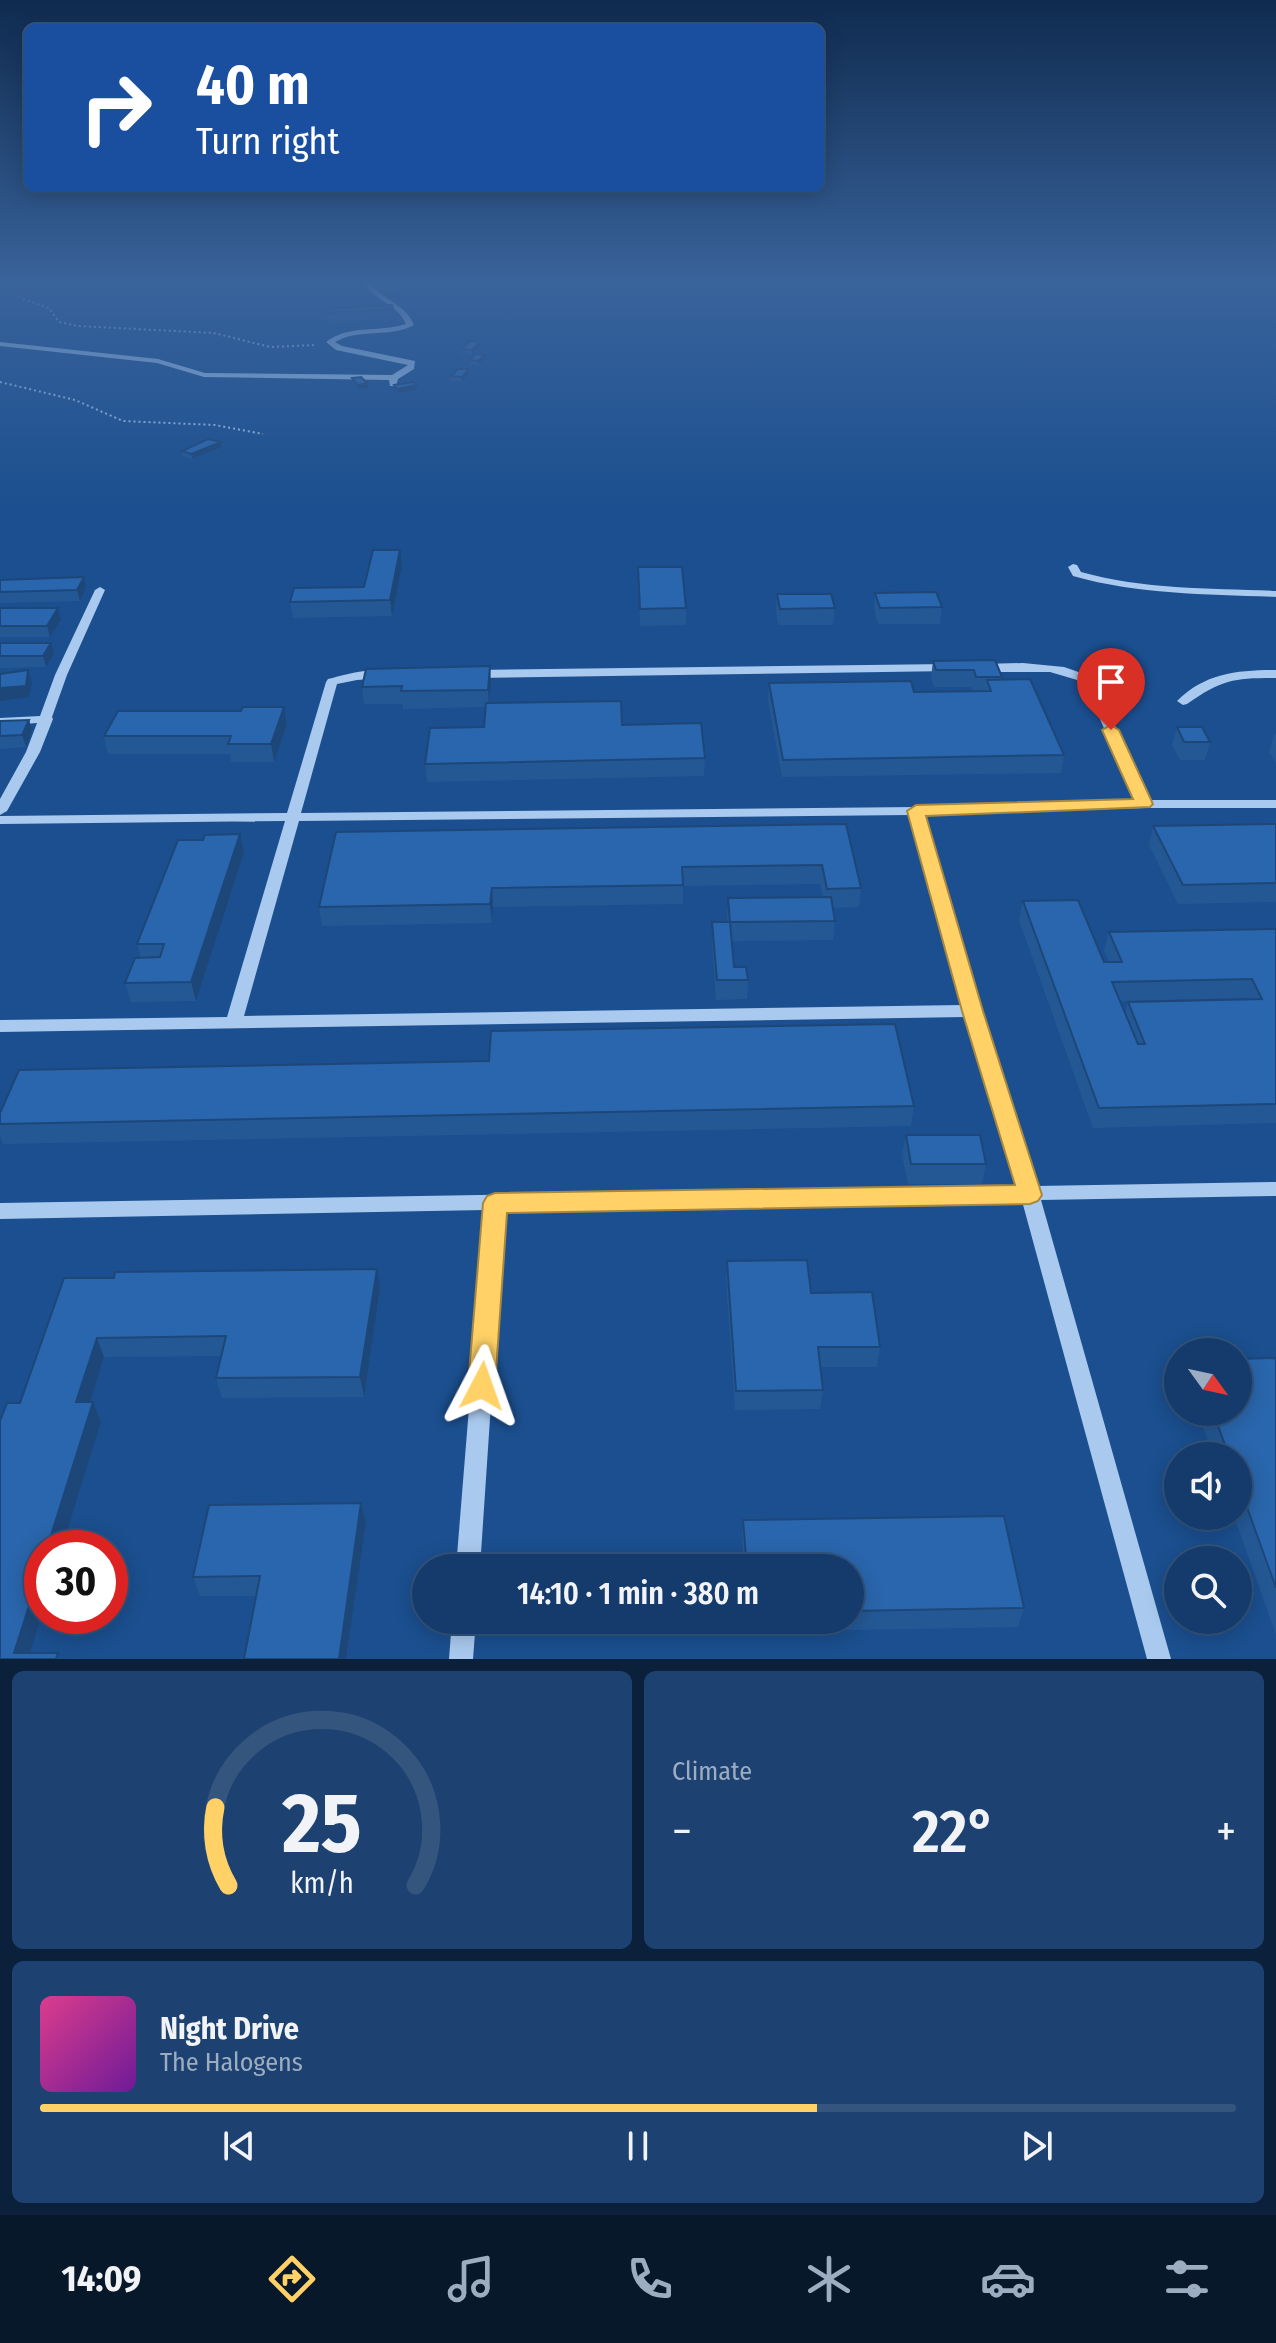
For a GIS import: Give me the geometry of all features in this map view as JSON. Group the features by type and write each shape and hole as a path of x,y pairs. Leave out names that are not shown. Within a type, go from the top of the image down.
{"street":[{"path":"126,356 158,361 204,375 394,381 411,367 412,363 384,356"},
{"path":"1073,567 1077,574 1092,579 1138,586 1276,594"},
{"path":"0,811 33,752 61,675 100,590"},
{"path":"453,674 1028,667 1061,670 1089,680 1144,804"},
{"path":"1183,701 1215,678 1232,674 1276,674"},
{"path":"234,1022 332,682 357,676 389,675"},
{"path":"0,722 47,719"},
{"path":"0,820 916,811 1144,804 1276,804"},
{"path":"916,811 972,1011 1030,1195 1159,1659"},
{"path":"0,1026 972,1011"},
{"path":"0,1211 1276,1189"},
{"path":"469,1554 495,1203"},
{"path":"461,1659 463,1634"}],"path":[{"path":"0,382 75,400 123,421 215,425 263,434"}],"building":[{"path":"458,369 468,369 462,377 451,376"},
{"path":"361,377 367,383 358,385 352,378"},
{"path":"413,382 417,385 397,389 394,385"},
{"path":"208,439 221,442 191,454 182,451"},
{"path":"373,550 400,550 390,600 290,602 294,588 364,587"},
{"path":"638,567 682,567 686,608 640,609"},
{"path":"84,577 77,590 0,592 0,580"},
{"path":"936,592 942,607 880,608 875,593"},
{"path":"777,594 831,594 835,608 780,609"},
{"path":"0,608 58,608 47,626 0,626"},
{"path":"0,643 51,643 43,656 0,656"},
{"path":"995,660 1002,677 976,677 974,670 936,670 933,661"},
{"path":"490,666 488,690 401,691 402,686 362,687 366,669"},
{"path":"28,670 26,686 0,688 0,674"},
{"path":"1030,679 1064,755 783,760 769,683 911,681 914,692 991,691 987,680"},
{"path":"621,701 622,725 701,723 705,758 425,764 430,728 484,727 486,703"},
{"path":"243,707 284,707 271,744 228,744 231,736 104,736 118,711 241,711"},
{"path":"29,720 22,735 0,736 0,721"},
{"path":"1177,727 1202,727 1210,742 1184,742"},
{"path":"846,824 861,888 827,889 822,865 682,867 683,885 492,888 490,904 319,907 336,832"},
{"path":"1276,824 1276,883 1183,885 1153,826"},
{"path":"240,834 191,982 125,983 135,958 160,957 164,944 137,944 178,840 203,840 205,835"},
{"path":"831,897 835,921 730,922 728,898"},
{"path":"1078,900 1104,962 1122,962 1109,932 1276,929 1276,1104 1099,1108 1023,901","holes":["1252,979 1262,999 1128,1002 1145,1044 1138,1044 1112,982"]},
{"path":"712,922 730,922 734,967 746,967 748,980 717,980"},
{"path":"895,1024 914,1106 0,1124 0,1113 19,1070 489,1061 491,1031"},
{"path":"906,1135 980,1135 986,1164 911,1164"},
{"path":"807,1260 811,1293 872,1292 880,1347 818,1347 823,1390 736,1391 727,1261"},
{"path":"377,1269 360,1377 216,1378 226,1336 97,1338 76,1402 93,1402 53,1530 24,1530 24,1622 14,1653 58,1653 56,1659 0,1659 0,1421 7,1403 20,1403 64,1278 114,1278 115,1272"},
{"path":"1276,1358 1276,1588 1252,1521 1252,1442 1224,1442 1218,1426 1252,1426 1252,1359"},
{"path":"361,1503 339,1659 244,1659 260,1576 193,1577 209,1505"},
{"path":"1004,1516 1024,1608 864,1611 864,1554 746,1554 743,1520"}],"route":[{"path":"482,1386 495,1203 1030,1195 972,1011 916,811 1144,804 1111,730"}]}
